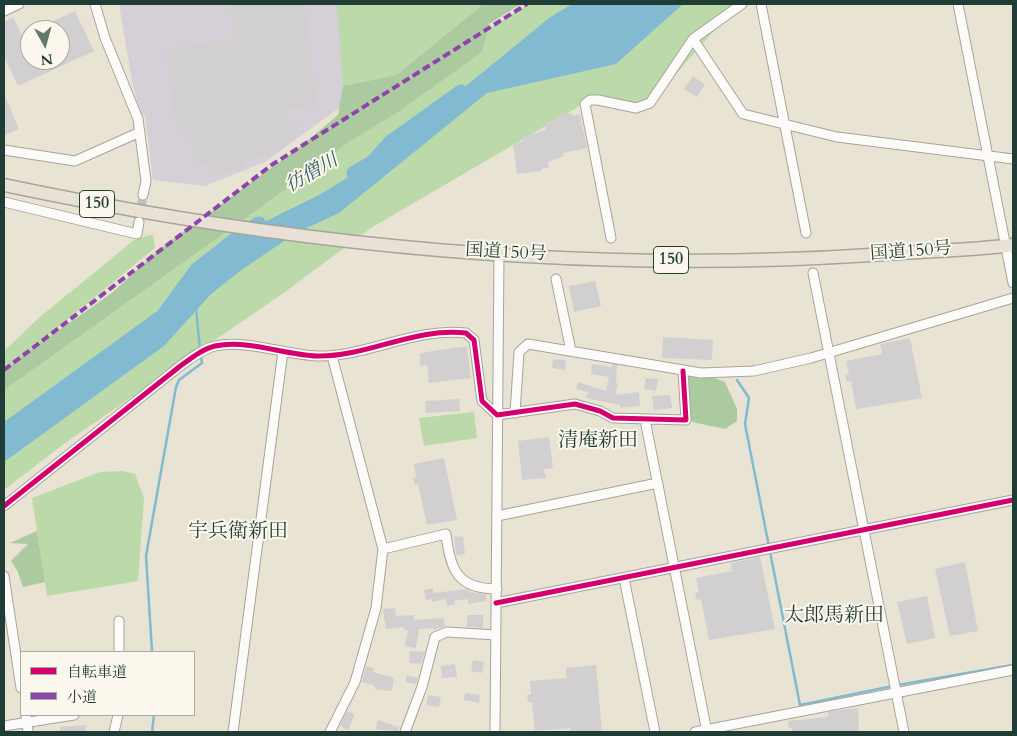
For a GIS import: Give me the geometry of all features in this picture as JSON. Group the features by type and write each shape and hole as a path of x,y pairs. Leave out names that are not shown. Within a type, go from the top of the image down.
{"highway":[{"name":"国道150号","path":"4,185 131,211 328,240 500,253 708,261 811,259 1010,245"}],"street":[{"path":"4,11 19,4"},
{"path":"95,4 105,38 132,101 140,132 146,181 143,195"},
{"path":"611,238 585,104 590,100 598,100 636,108 650,103 693,39 742,4"},
{"path":"761,4 806,233"},
{"path":"958,4 988,156 1010,245 1013,283"},
{"path":"693,39 743,114 784,122 836,137 1013,159"},
{"path":"4,150 75,161 140,132"},
{"path":"4,202 136,234 139,222"},
{"path":"495,732 500,253"},
{"path":"814,273 904,732"},
{"path":"556,279 571,350"},
{"path":"515,413 519,352 528,344 683,371 726,374 754,372 829,353 1013,298"},
{"path":"4,506 179,367 202,351 215,346 236,344 315,356 332,356 432,333 466,333 474,340 482,402 497,415 575,404 600,411 614,418 686,420 683,371"},
{"path":"233,732 283,351"},
{"path":"330,732 357,675 376,608 383,549 332,356"},
{"path":"644,420 707,731"},
{"path":"497,516 658,483"},
{"path":"496,602 1013,500"},
{"path":"383,549 446,534 448,557 459,578 469,584 497,589"},
{"path":"4,576 20,681"},
{"path":"624,578 655,732"},
{"path":"119,621 120,651"},
{"path":"405,732 422,687 435,637 447,632 496,635"},
{"path":"695,732 1013,670"},
{"path":"4,726 26,719 62,716"},
{"path":"114,732 118,716"},
{"path":"26,719 28,732"}],"shaded area":[{"path":"119,4 339,4 350,100 265,162 205,186 153,180 145,115 141,115 132,81"}],"green space":[{"path":"337,4 481,4 481,6 396,75 343,86"},
{"path":"481,4 521,4 489,24 482,52 395,114 347,143 289,187 4,390 4,370 113,292 160,249 300,147 338,115 343,86 396,75 481,6"},
{"path":"528,4 744,4 731,12 650,103 583,104 371,228 285,292 65,443 4,490 4,351 41,316 134,240 153,234 155,248 41,341 98,304 300,147"},
{"path":"683,371 701,373 725,382 737,409 737,421 725,429 692,422 685,400"},
{"path":"474,412 477,438 424,446 419,418"},
{"path":"123,471 135,474 144,498 138,581 47,596 32,498 100,472"},
{"path":"37,531 45,582 23,587 17,570 11,561 28,544 10,543"}],"water":[{"path":"572,4 683,4 616,64 487,93 339,213 296,233 240,271 211,294 164,346 4,462 4,422 178,296 248,230 319,195 372,163 549,18"}],"building":[{"path":"229,4 305,4 317,106 285,109 287,123 298,122 299,133 269,156 243,159 244,168 210,172 209,163 194,165 189,128 176,130 165,49 234,40"},
{"path":"75,11 94,51 70,62 70,20 56,20"},
{"path":"13,17 20,32 20,70 53,70 18,86 4,56 4,22"},
{"path":"693,76 705,85 697,97 684,89"},
{"path":"4,94 19,129 4,136"},
{"path":"572,113 572,116 580,115 587,148 563,153 564,156 548,162 549,167 541,169 541,171 517,174 513,144 522,142 522,137 546,130 545,123 558,119 558,115"},
{"path":"595,281 601,306 574,312 569,286"},
{"path":"663,337 713,340 712,360 662,358"},
{"path":"910,338 922,398 856,409 851,381 847,382 845,375 849,374 846,361 882,354 880,344"},
{"path":"467,346 471,378 429,383 427,365 420,366 420,353"},
{"path":"553,359 566,360 565,370 552,368"},
{"path":"592,364 612,367 612,364 617,365 616,383 618,384 615,395 639,392 640,406 620,408 620,405 586,398 588,392 576,389 578,382 606,391 609,377 591,374"},
{"path":"646,378 658,379 656,391 644,389"},
{"path":"670,395 672,408 654,410 652,396"},
{"path":"459,399 460,411 426,413 425,401"},
{"path":"549,437 553,468 544,469 546,478 522,480 518,441"},
{"path":"444,458 457,520 427,525 418,484 415,485 413,478 416,477 414,464"},
{"path":"463,536 465,554 456,555 454,537"},
{"path":"760,557 775,629 709,640 701,599 697,600 695,593 699,592 696,578 732,571 731,563"},
{"path":"965,562 978,631 950,636 935,569"},
{"path":"433,588 434,593 467,589 470,592 486,594 486,601 468,604 468,599 454,601 455,605 447,606 446,599 432,602 432,599 426,600 424,590"},
{"path":"927,596 935,638 907,644 897,602"},
{"path":"395,608 396,616 414,615 414,620 443,618 445,626 433,630 433,628 419,629 416,648 405,646 408,630 404,630 404,627 386,629 383,609"},
{"path":"467,615 483,615 483,628 467,627"},
{"path":"410,651 425,652 421,664 409,663"},
{"path":"473,660 484,662 482,673 471,671"},
{"path":"455,664 457,677 442,678 441,666"},
{"path":"596,665 602,732 570,732 570,728 535,731 532,702 528,702 527,695 531,695 530,681 566,678 566,668"},
{"path":"366,666 374,668 373,672 394,678 392,691 375,689 375,686 362,682"},
{"path":"407,675 418,678 416,684 405,682"},
{"path":"465,693 480,695 479,703 464,700"},
{"path":"428,695 441,697 439,707 426,705"},
{"path":"858,708 859,731 792,732 792,728 789,728 788,721 828,717 828,712"},
{"path":"347,711 355,714 348,730 340,726"},
{"path":"378,720 399,727 397,732 375,729"},
{"path":"86,725 86,732 60,732 60,727"}],"waterway":[{"name":"彷僧川","path":"354,173 372,163 391,142 461,92"},
{"name":"彷僧川","path":"166,312 197,270 248,230 259,224"},
{"name":"彷僧川","path":"192,276 193,285"},
{"path":"196,308 200,349"},
{"path":"152,651 146,556 176,387 179,380 202,363 201,355"},
{"path":"737,380 749,398 745,424 800,705 893,686"},
{"path":"898,685 1013,665"},
{"path":"152,732 154,716"}],"tunnel":[{"path":"139,222 143,195"}],"marked path":[{"path":"4,370 273,164 527,4"}],"cycle path":[{"path":"4,506 179,367 201,352 215,346 240,344 317,356 354,352 428,334 466,333 474,340 482,401 497,415 575,404 600,411 613,418 686,420 683,371"},
{"path":"496,603 1013,500"}],"district":[{"name":"清庵新田","path":"598,441"},
{"name":"宇兵衛新田","path":"238,532"},
{"name":"太郎馬新田","path":"834,616"}]}
